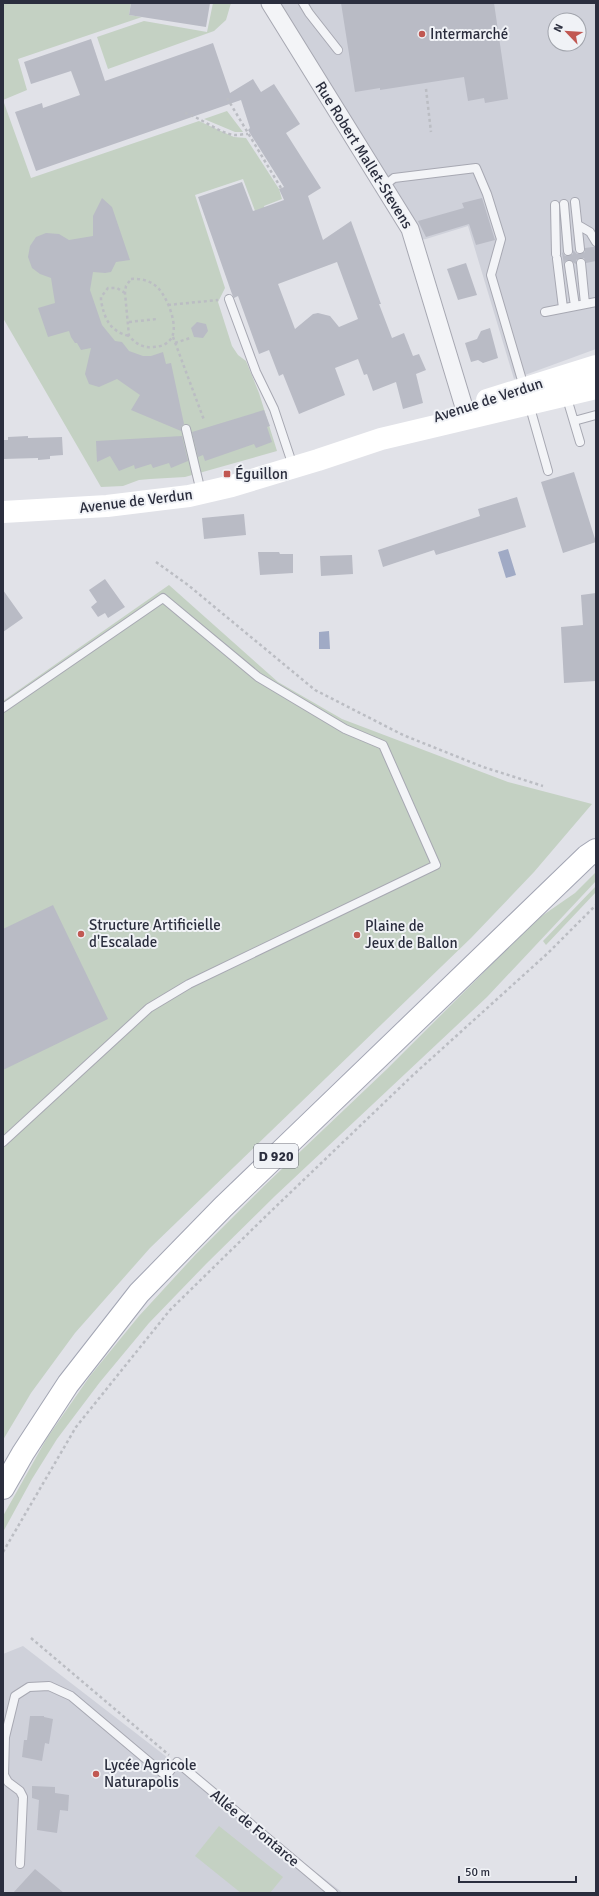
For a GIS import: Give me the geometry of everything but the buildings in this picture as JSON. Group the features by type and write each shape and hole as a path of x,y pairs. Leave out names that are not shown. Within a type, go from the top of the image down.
{"main road":[{"name":"Avenue de Verdun","path":"3,512 152,502 201,493 293,468 381,439 564,386 596,366"},
{"name":"Avenue de Verdun","path":"564,386 596,388"},
{"name":"Avenue de Verdun","path":"381,439 410,425 464,407 526,396"},
{"name":"D 920","path":"3,1488 23,1453 68,1384 139,1293 228,1202 593,849"}],"street":[{"name":"Rue Robert Mallet-Stevens","path":"270,3 410,229 464,407"}],"lane":[{"path":"304,3 309,13 338,50"},
{"path":"384,186 394,178 476,168 487,194 501,239 491,275 548,471"},
{"path":"575,202 580,249"},
{"path":"564,204 568,251"},
{"path":"555,205 557,256 563,308"},
{"path":"578,225 590,232 596,242"},
{"path":"582,263 585,304"},
{"path":"569,265 575,306"},
{"path":"229,299 256,372 274,410 293,468"},
{"path":"545,312 596,302"},
{"path":"564,386 580,442"},
{"path":"574,421 596,415"},
{"path":"186,429 201,493"},
{"path":"3,708 163,598 258,677 345,729 383,745 436,865 189,984 149,1008 3,1142"},
{"path":"20,1864 23,1797 20,1791 8,1782 4,1775 5,1737 15,1696 29,1687 49,1686 71,1696 166,1776 177,1762"},
{"name":"Allée de Fontarce","path":"177,1762 332,1893"}],"path":[{"path":"426,89 431,132"},
{"path":"227,98 281,188"},
{"path":"185,113 196,116 205,122 234,135 248,134"},
{"path":"129,336 125,293 126,286 131,279 143,279 158,288 168,305 173,322 172,336 204,420"},
{"path":"125,293 118,288 108,288 101,297 100,301 111,326 121,335 129,336 138,345 152,347 165,344 172,336"},
{"path":"168,305 229,299"},
{"path":"128,322 156,319"},
{"path":"175,343 190,338"},
{"path":"156,562 188,585 316,690 403,735 483,767 543,786"},
{"path":"3,1552 76,1427 170,1310 412,1076 548,953 596,905"},
{"path":"31,1638 177,1762"}],"shaded area":[{"path":"262,3 596,3 596,349 514,379 468,226 426,239 406,242 396,220"},
{"name":"Lycée Agricole Naturapolis","path":"23,1646 343,1893 3,1893 3,1654"}],"green space":[{"path":"3,3 131,3 129,15 142,17 18,59 27,90 3,100"},
{"path":"213,3 231,3 226,20 214,31 108,69 97,37 144,21 207,32"},
{"path":"3,100 31,178 199,121 234,137 246,138 279,189 282,199 264,206 271,228 269,248 243,179 195,195 225,288 218,302 232,346 238,355 246,361 259,393 277,451 185,477 139,480 123,486 101,487 3,318"},
{"path":"227,111 243,132 235,132 204,119"},
{"path":"169,585 278,682 342,719 508,782 592,804 534,872 471,938 150,1248 75,1333 31,1393 3,1440 3,701"},
{"path":"596,872 596,881 487,997 275,1196 149,1323 100,1382 57,1439 32,1479 3,1532 3,1516 47,1438 90,1376 139,1316 196,1254 264,1186 387,1069 536,920 575,893"},
{"path":"596,886 596,892 546,945 543,941"},
{"path":"219,1826 283,1877 270,1893 241,1893 195,1856"}],"water":[{"path":"508,549 516,575 506,578 498,552"},
{"path":"329,631 330,649 319,649 319,632"}],"place":[{"name":"Intermarché","path":"422,34"},
{"name":"Éguillon","path":"227,474"},
{"name":"Structure Artificielle d'Escalade","path":"81,934"},
{"name":"Plaine de Jeux de Ballon","path":"357,935"},
{"name":"Lycée Agricole Naturapolis","path":"96,1774"}]}
